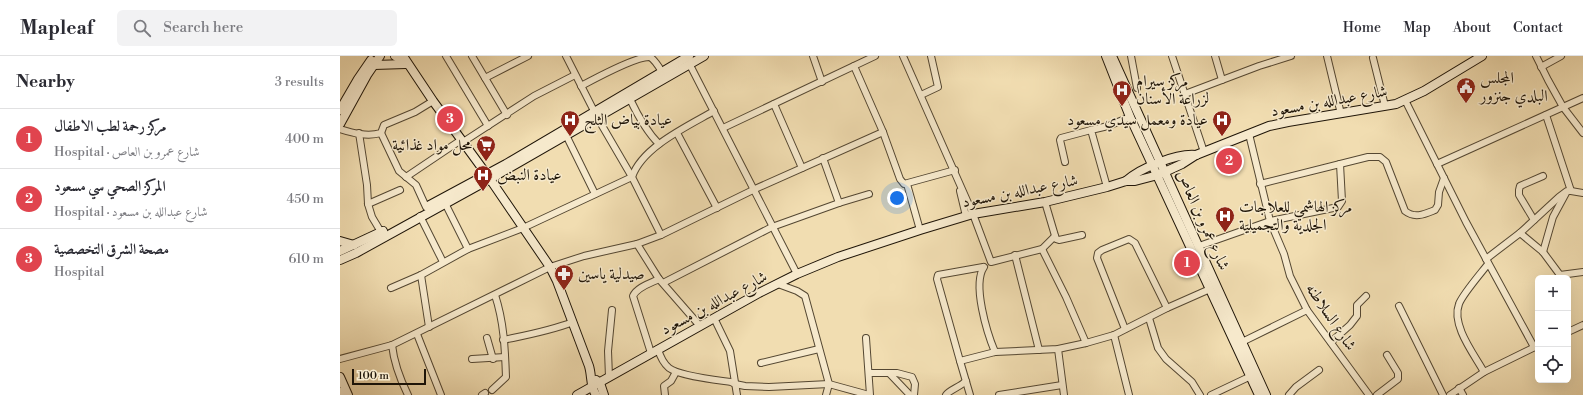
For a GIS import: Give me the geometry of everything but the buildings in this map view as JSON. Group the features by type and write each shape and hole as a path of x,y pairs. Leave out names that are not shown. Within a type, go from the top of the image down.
{"street":[{"path":"340,110 358,79 374,56"},
{"path":"340,124 380,56"},
{"path":"395,56 406,62 488,176 550,267 557,281 593,377 594,391"},
{"path":"446,56 488,126"},
{"path":"472,56 507,115"},
{"path":"485,78 528,56"},
{"path":"566,56 596,114 632,177 661,235"},
{"path":"581,86 626,61 647,56 651,58 662,72"},
{"path":"340,251 380,232 566,135 662,72 688,60 704,56"},
{"path":"813,56 822,82"},
{"path":"724,128 875,56"},
{"path":"903,56 955,170 969,215 991,262"},
{"path":"921,96 938,87 931,56"},
{"path":"1106,56 1130,117 1157,164"},
{"name":"شارع عمرو بن العاص","path":"1112,56 1157,164 1199,246 1266,395"},
{"path":"1131,56 1137,88"},
{"path":"1172,56 1204,152"},
{"path":"1215,56 1222,80"},
{"path":"1185,94 1277,58 1291,56"},
{"path":"1327,56 1341,114"},
{"name":"شارع عبدالله بن مسعود","path":"577,395 594,391 600,383 609,377 714,318 797,274 838,257 969,215 1045,202 1126,181 1135,181 1162,173 1182,164 1196,155 1269,126 1385,106 1405,100 1424,91 1480,56"},
{"path":"1536,56 1563,107 1583,133"},
{"path":"1541,67 1561,56"},
{"path":"1373,58 1385,106"},
{"path":"340,260 356,253 445,203 506,164 596,114 630,99 688,60"},
{"path":"688,60 724,128 755,189 772,227 797,274"},
{"path":"374,65 406,62"},
{"path":"854,66 883,132 900,180 904,184 907,184 955,170"},
{"path":"406,177 462,141 507,115 534,96 575,75"},
{"path":"1437,164 1583,98"},
{"path":"630,99 648,134 659,144"},
{"path":"1405,100 1487,262 1535,344"},
{"path":"426,207 416,185 399,171 381,133 384,125 415,112 433,101"},
{"path":"774,104 802,168"},
{"path":"391,288 421,275 468,248 523,228 632,177 639,162 659,144 714,111"},
{"path":"1543,252 1553,217 1569,191 1546,115"},
{"path":"1065,162 1060,140 1061,138 1108,126 1130,117"},
{"path":"340,129 359,134 381,133"},
{"path":"1091,130 1107,187"},
{"path":"340,358 392,346 550,267 584,256 637,244 661,235 755,189 883,132"},
{"path":"677,133 717,208"},
{"path":"359,134 367,185 368,204 372,217 380,232"},
{"name":"شارع السلاطنه","path":"1248,134 1270,221 1284,254 1290,276 1307,310 1370,395"},
{"path":"566,135 595,194"},
{"path":"1126,181 1131,176 1157,164 1183,155 1196,155"},
{"path":"1260,184 1377,156 1384,159 1405,211 1415,216 1435,210 1438,205 1439,192 1444,178"},
{"path":"823,158 839,202"},
{"path":"1199,246 1270,221 1338,207 1342,201 1340,164"},
{"path":"1162,173 1210,289 1259,395"},
{"path":"1534,220 1520,195 1519,190 1520,186 1543,176"},
{"path":"907,184 920,230"},
{"path":"368,204 400,190"},
{"path":"1484,372 1462,333 1457,312 1458,304 1487,262 1534,220 1569,191 1583,193"},
{"path":"866,338 869,395 829,384 769,387 735,384 676,372 668,367 655,351 633,296 639,289 661,281 772,227 839,202 869,194"},
{"path":"1045,202 1055,236 1059,240 1082,235"},
{"path":"445,203 468,248"},
{"path":"420,216 442,262"},
{"path":"1520,233 1543,252 1560,274 1583,272"},
{"path":"970,395 938,275 983,267 991,262 1042,249 1055,236"},
{"path":"1125,329 1097,258 1098,253 1102,250 1129,239 1132,240 1135,243 1167,308"},
{"path":"340,241 354,245"},
{"path":"637,244 661,281 700,326"},
{"path":"1042,249 1066,297 1086,343"},
{"path":"1015,255 1039,350"},
{"path":"983,267 980,275 983,320 995,352"},
{"path":"421,275 429,327"},
{"path":"778,284 785,288 797,291 805,296 829,384 826,395"},
{"path":"960,361 995,352 1058,349 1086,343 1114,334 1210,289"},
{"path":"492,390 506,378 501,312 495,295"},
{"path":"1331,342 1350,325 1357,316 1357,305 1366,296"},
{"path":"1398,306 1443,395"},
{"path":"609,377 608,351 612,310"},
{"path":"1242,342 1307,310"},
{"path":"714,318 730,351 737,395"},
{"path":"1149,318 1158,348 1166,359 1192,382 1200,395"},
{"path":"503,340 540,332 573,322"},
{"path":"1571,331 1583,325"},
{"path":"416,334 441,395"},
{"path":"1114,334 1129,395"},
{"path":"487,338 493,359"},
{"path":"392,346 397,369 408,395"},
{"path":"1450,395 1484,372 1535,346"},
{"path":"761,363 819,349"},
{"path":"1058,349 1064,395"},
{"path":"1377,395 1398,379 1398,373 1387,355"},
{"path":"472,359 493,359 504,357"},
{"path":"1289,395 1296,387 1319,370"},
{"path":"665,395 664,386 671,381 676,372"},
{"path":"869,373 897,373 912,377 915,384 914,395"},
{"path":"888,373 910,395"},
{"path":"1211,395 1251,376"},
{"path":"340,377 348,395"},
{"path":"593,377 600,383 604,395"},
{"path":"946,395 948,392 961,386 966,381"},
{"path":"999,395 1062,385"},
{"path":"1459,388 1463,395"}],"place":[{"name":"المجلس البلدي جنزور","path":"1466,104"},
{"name":"مركز سيرام لزراعة الأسنان","path":"1122,107"},
{"name":"مصحة الشرق التخصصية","path":"450,119"},
{"name":"عيادة بياض الثلج","path":"570,137"},
{"name":"عيادة ومعمل سيدي مسعود","path":"1222,137"},
{"name":"المركز الصحي سي مسعود","path":"1229,161"},
{"name":"محل مواد غذائية","path":"486,162"},
{"name":"عيادة النبض","path":"483,192"},
{"name":"مركز الهاشمي للعلاجات الجلدية والتجميلية","path":"1225,233"},
{"name":"مركز رحمة لطب الاطفال","path":"1187,263"},
{"name":"صيدلية ياسين","path":"564,291"}]}
